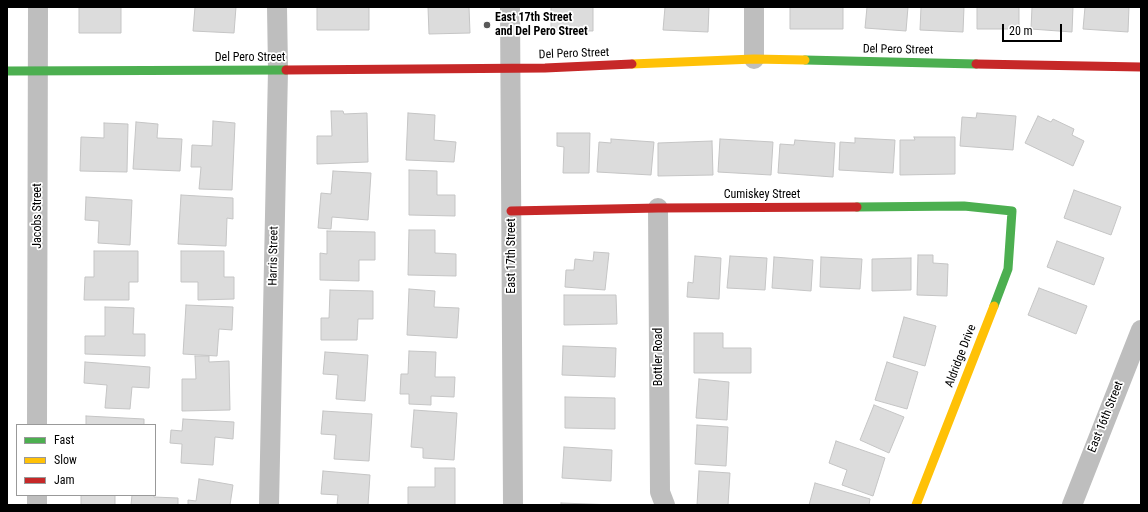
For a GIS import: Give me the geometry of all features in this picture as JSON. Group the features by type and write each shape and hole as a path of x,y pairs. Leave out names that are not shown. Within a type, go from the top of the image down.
{"street":[{"name":"Jacobs Street","path":"38,7 38,424"},
{"name":"Harris Street","path":"269,505 278,70 277,7"},
{"name":"East 17th Street","path":"510,7 513,505"},
{"path":"754,7 754,60"},
{"name":"Del Pero Street","path":"7,71 545,68 754,60 1141,67"},
{"name":"Cumiskey Street","path":"511,211 658,208 964,206 1012,211"},
{"name":"Bottler Road","path":"658,208 660,492 664,505"},
{"name":"Aldridge Drive","path":"916,505 1008,269 1012,211"},
{"name":"East 16th Street","path":"1072,505 1141,330"}],"building":[{"path":"79,7 121,7 121,33 79,33"},
{"path":"195,7 236,7 234,33 193,31"},
{"path":"317,7 369,7 369,30 317,30"},
{"path":"428,7 469,7 470,33 429,34"},
{"path":"551,7 593,7 593,31 551,30"},
{"path":"665,7 709,7 708,32 663,30"},
{"path":"790,7 843,7 843,29 790,29"},
{"path":"867,7 908,7 906,31 865,28"},
{"path":"921,7 964,7 963,32 920,30"},
{"path":"977,7 1019,7 1019,29 977,29"},
{"path":"1032,7 1073,7 1072,32 1031,29"},
{"path":"1085,7 1129,7 1128,32 1083,29"},
{"path":"331,111 343,111 344,114 367,113 368,162 317,164 317,136 332,136"},
{"path":"408,113 435,115 434,140 456,142 454,162 406,160"},
{"path":"977,113 1016,116 1013,150 960,146 962,117 976,118"},
{"path":"1038,116 1051,122 1053,119 1074,129 1072,135 1084,141 1073,166 1025,143"},
{"path":"213,121 235,123 232,190 199,189 201,167 191,167 192,145 212,146"},
{"path":"136,122 158,124 157,138 182,139 180,171 133,169"},
{"path":"104,123 128,124 127,172 80,171 81,137 104,138"},
{"path":"557,133 590,133 589,173 563,173 564,147 557,146"},
{"path":"914,137 955,137 955,174 900,175 900,140 915,140"},
{"path":"855,138 895,140 893,173 839,170 840,142 855,143"},
{"path":"611,139 654,142 651,175 597,172 599,142 611,143"},
{"path":"720,139 773,142 771,175 718,172"},
{"path":"795,140 835,143 833,177 778,173 780,144 794,145"},
{"path":"712,141 713,175 658,176 658,143"},
{"path":"409,170 437,171 437,195 455,195 455,216 409,215"},
{"path":"333,171 371,173 368,220 332,217 331,229 318,228 321,193 331,194"},
{"path":"1074,190 1121,207 1111,235 1064,218"},
{"path":"181,195 233,198 233,219 227,218 226,246 178,244"},
{"path":"86,197 132,200 130,245 98,243 99,221 85,220"},
{"path":"409,230 435,230 435,253 456,254 456,276 408,275"},
{"path":"327,231 375,232 375,260 359,260 359,281 320,280 320,253 327,254"},
{"path":"1057,241 1104,258 1094,285 1047,267"},
{"path":"94,251 138,251 138,282 129,282 129,300 84,300 85,277 94,277"},
{"path":"181,251 224,251 224,277 234,277 234,299 198,300 198,282 181,282"},
{"path":"594,252 609,253 605,290 565,287 566,270 574,270 575,259 593,261"},
{"path":"918,255 933,255 933,263 948,264 947,296 917,295"},
{"path":"695,256 721,258 719,299 687,297 688,282 693,283"},
{"path":"730,256 767,258 765,290 727,288"},
{"path":"774,257 813,260 811,291 772,288"},
{"path":"821,257 862,259 860,289 820,287"},
{"path":"911,258 911,290 872,291 872,259"},
{"path":"1039,288 1087,306 1076,334 1028,315"},
{"path":"409,289 435,291 434,307 459,308 457,338 407,335"},
{"path":"330,290 373,291 373,319 358,319 357,340 321,340 321,318 329,318"},
{"path":"564,295 616,295 617,324 564,325"},
{"path":"186,305 233,307 232,330 219,329 217,356 183,354"},
{"path":"105,307 134,308 133,334 145,334 145,356 85,354 85,336 105,336"},
{"path":"904,317 936,326 925,366 893,357"},
{"path":"694,333 723,333 723,348 751,348 751,373 694,373"},
{"path":"563,346 616,348 615,377 562,375"},
{"path":"409,351 436,352 435,377 455,377 454,397 431,396 431,405 409,404 409,394 400,394 401,374 408,374"},
{"path":"325,352 368,355 365,401 336,399 338,375 323,374"},
{"path":"195,356 209,356 209,362 229,361 230,410 182,411 182,379 196,379"},
{"path":"85,362 150,367 149,388 132,387 130,409 105,408 107,385 84,383"},
{"path":"887,362 918,372 907,409 875,400"},
{"path":"699,379 729,382 727,420 696,418"},
{"path":"565,397 615,398 615,429 565,428"},
{"path":"874,405 904,417 889,453 860,440"},
{"path":"414,410 457,413 454,460 423,458 423,448 411,447"},
{"path":"323,411 372,414 369,461 334,459 336,435 321,434"},
{"path":"86,416 144,419 144,424 86,424"},
{"path":"183,419 234,422 233,439 215,437 213,465 181,463 182,444 170,443 171,430 182,431"},
{"path":"697,425 728,427 726,466 695,464"},
{"path":"836,441 885,458 873,496 842,485 847,470 829,463"},
{"path":"564,447 612,450 611,481 562,478"},
{"path":"435,468 455,468 455,505 408,505 408,487 435,487"},
{"path":"323,471 370,475 368,505 337,505 338,495 321,494"},
{"path":"699,471 730,473 728,505 697,505"},
{"path":"199,479 233,485 230,505 188,505 188,500 196,501"},
{"path":"815,483 870,499 869,505 809,505"},
{"path":"81,496 115,496 115,505 81,505"},
{"path":"132,496 178,498 178,505 131,505"},
{"path":"561,503 616,505 561,505"}],"traffic: fast":[{"path":"805,60 976,64"},
{"path":"7,71 286,70"},
{"path":"857,207 964,206 1012,211 1008,269 994,306"}],"traffic: slow":[{"path":"632,64 754,59 805,60"},
{"path":"916,505 994,306"}],"traffic: jam":[{"path":"286,70 545,68 632,64"},
{"path":"976,64 1141,67"},
{"path":"511,211 658,208 857,207"}],"place":[{"name":"East 17th Street and Del Pero Street","path":"487,25"}]}
